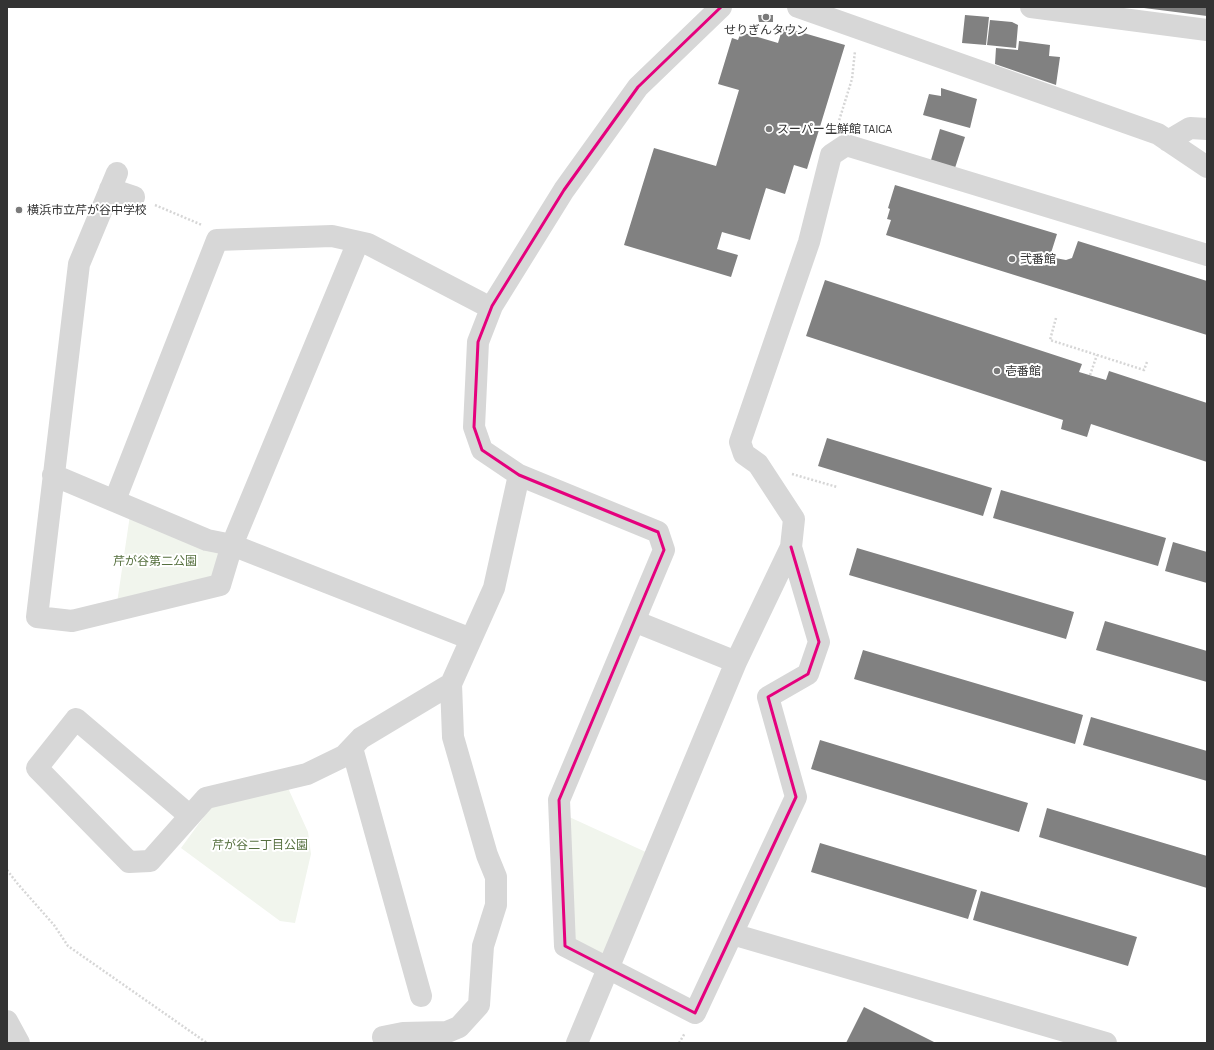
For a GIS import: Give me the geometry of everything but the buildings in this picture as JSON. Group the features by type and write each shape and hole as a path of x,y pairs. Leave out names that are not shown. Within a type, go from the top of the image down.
{"street":[{"path":"721,7 638,87 564,190 491,308 478,342 474,427 482,450 518,475 658,532 664,550 559,800 566,946 695,1013 796,797 768,697 808,674 819,642 791,547"},
{"path":"798,7 858,37 1116,119 1158,134 1207,167"},
{"path":"1031,7 1061,9 1207,30"},
{"path":"1168,141 1190,128 1207,130"},
{"path":"577,1043 736,662 791,547 794,519 758,464 744,454 740,442 767,367 808,242 832,147 846,145 1207,255"},
{"path":"134,197 113,181 79,264 37,617 72,621 220,585 232,545 358,242"},
{"path":"115,500 212,233 332,236 368,244 491,308"},
{"path":"53,475 207,540 232,545 471,639"},
{"path":"384,1040 403,1033 447,1032 459,1027 479,1005 483,946 496,905 496,877 487,855 453,737 451,684 494,588 518,475"},
{"path":"634,621 736,662"},
{"path":"190,816 76,719 37,768 129,862 150,861 190,816 206,798 307,774 344,756 361,738 451,684"},
{"path":"352,748 421,996"},
{"path":"732,934 1106,1043"},
{"path":"7,1021 19,1043"}],"path":[{"path":"832,147 852,78 858,37"},
{"path":"134,197 212,233"},
{"path":"1056,318 1050,340 1144,370 1147,362"},
{"path":"1090,375 1096,355"},
{"path":"785,472 837,487"},
{"path":"7,870 17,884 54,925 68,946 207,1043"},
{"path":"679,1043 687,1029"}],"green space":[{"name":"芹が谷第二公園","path":"130,515 222,549 212,579 117,603"},
{"name":"芹が谷二丁目公園","path":"288,788 308,832 311,854 295,923 280,921 181,848 211,807"},
{"path":"567,816 648,853 604,956 573,941"}],"transit line":[{"path":"721,7 638,87 564,190 492,306 478,342 474,427 482,450 519,475 658,532 664,550 559,800 565,946 695,1013 796,797 768,697 808,674 819,642 791,547"}],"place":[{"name":"せりぎんタウン","path":"766,17"},
{"name":"スーパー生鮮館 TAIGA","path":"769,129"},
{"name":"横浜市立芹が谷中学校","path":"19,210"},
{"name":"弐番館","path":"1012,259"},
{"name":"壱番館","path":"997,371"}]}
